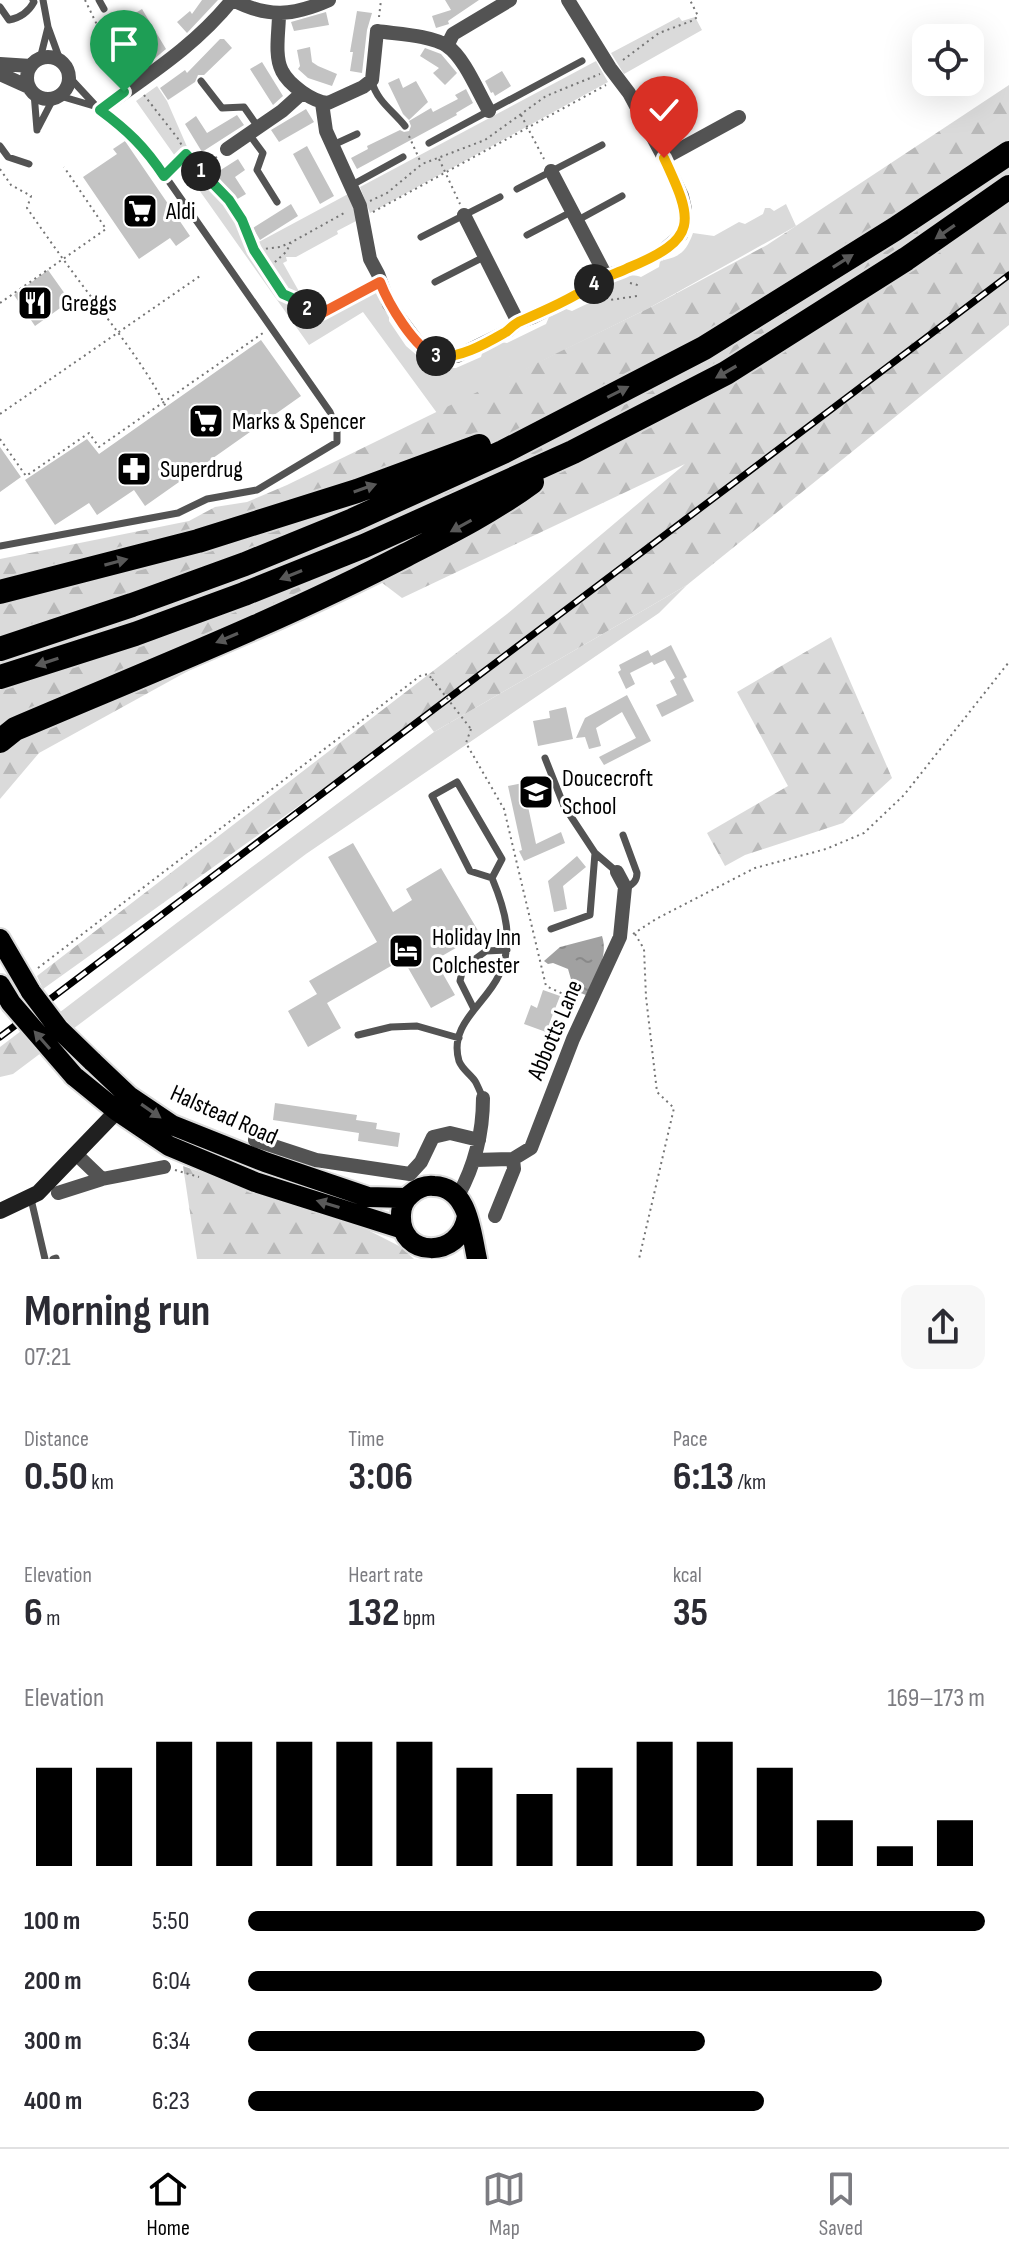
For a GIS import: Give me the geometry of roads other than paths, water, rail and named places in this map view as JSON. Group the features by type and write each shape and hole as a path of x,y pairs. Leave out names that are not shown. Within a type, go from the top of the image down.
{"highway":[{"path":"0,649 245,564 353,520 503,452 704,348 895,229 1009,153"},
{"path":"0,677 135,634 244,594 364,546 573,452 726,373 906,259 1009,187"},
{"path":"0,592 198,541 357,491 496,440 549,427"},
{"path":"0,741 15,729 339,590 514,496 573,452"}],"main road":[{"name":"Halstead Road","path":"0,939 31,992 59,1029 129,1096 172,1125 265,1162 368,1197 407,1198"},
{"name":"Halstead Road","path":"0,985 11,1003 74,1076 117,1111 169,1146 255,1182 400,1228"},
{"path":"467,1216 465,1229 443,1256 412,1245 400,1228 401,1209 416,1190 426,1186 449,1189 464,1206 467,1216 477,1259"}],"street":[{"path":"98,108 197,39 232,0 253,11 279,14 329,0"},
{"path":"447,46 453,34 510,0"},
{"path":"322,103 326,131 352,185 366,242 389,304 425,352 435,356 457,356 600,280 659,254 681,235 685,209 664,158 629,93 568,0"},
{"path":"279,14 278,56 282,71 302,93 322,103 363,87 372,80 377,31 431,40 447,46 460,59 489,111"},
{"path":"0,74 46,99 56,98 70,78 65,65 60,60 47,57 36,63 27,74 31,90"},
{"path":"0,64 36,63"},
{"path":"227,149 282,111 302,93"},
{"path":"664,158 739,117"},
{"path":"551,171 575,215 600,280"},
{"path":"464,215 518,322"},
{"name":"Abbotts Lane","path":"513,1159 531,1148 588,1006 620,937 624,889 617,872"},
{"path":"458,1196 475,1160 483,1098"},
{"path":"0,1211 38,1193 117,1111"},
{"path":"255,1140 316,1160 410,1174 421,1162 433,1137 450,1133 479,1140"},
{"path":"77,1155 102,1179"},
{"path":"475,1160 513,1159 514,1169 495,1216"},
{"path":"58,1193 102,1179 164,1167"}],"lane":[{"path":"0,7 9,20 15,19 29,9 33,0"},
{"path":"43,0 48,27 60,60"},
{"path":"99,0 104,9"},
{"path":"110,24 129,35 142,80"},
{"path":"36,63 48,27"},
{"path":"429,143 582,61"},
{"path":"0,546 178,513 207,499 257,490 337,442 337,429 330,412 147,150 98,108 70,78"},
{"path":"372,80 380,100 405,126"},
{"path":"201,81 222,108 244,107 263,153 257,170 277,202"},
{"path":"31,90 37,130 56,98 98,108"},
{"path":"333,145 357,134"},
{"path":"517,189 602,145"},
{"path":"0,146 8,157 29,164"},
{"path":"352,185 403,157"},
{"path":"527,235 622,196"},
{"path":"421,237 500,197"},
{"path":"435,282 484,257"},
{"path":"545,758 564,806 595,853 617,872"},
{"path":"483,1098 476,1082 460,1063 459,1038 466,1017 491,990 501,972 508,932 503,904 492,878 470,871 432,796 457,782 502,859 492,878"},
{"path":"623,835 637,873 634,883 624,889"},
{"path":"551,929 590,915 595,853"},
{"path":"474,1009 460,981 463,968 486,951 507,950"},
{"path":"358,1035 391,1027 417,1026 459,1038"},
{"path":"30,1197 45,1259"}],"water":[{"path":"602,936 604,952 586,995 573,986 568,969 544,961 560,947"}],"railway":[{"path":"0,1037 1009,275"}],"place":[{"name":"Aldi","path":"140,211"},
{"name":"Greggs","path":"35,303"},
{"name":"Marks & Spencer","path":"206,421"},
{"name":"Superdrug","path":"134,469"},
{"name":"Doucecroft School","path":"536,792"},
{"name":"Holiday Inn Colchester","path":"406,951"}]}
